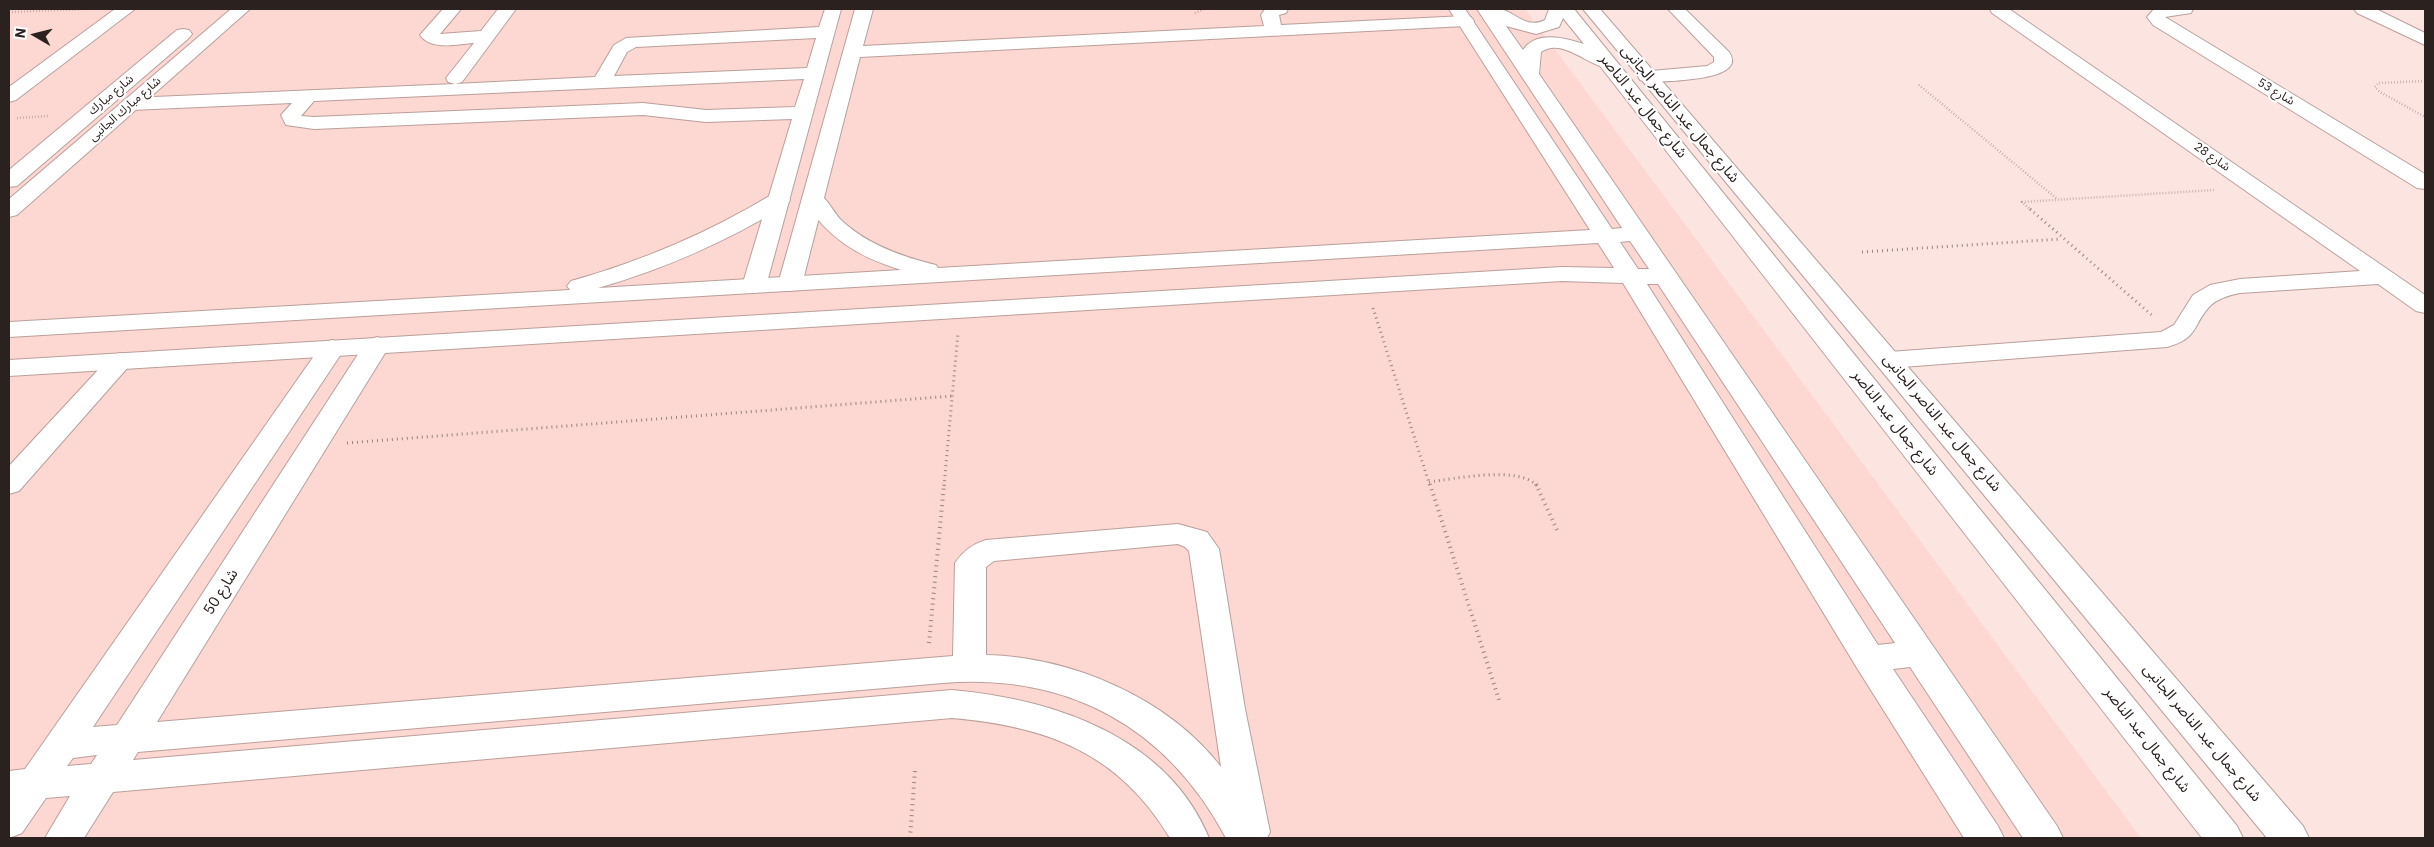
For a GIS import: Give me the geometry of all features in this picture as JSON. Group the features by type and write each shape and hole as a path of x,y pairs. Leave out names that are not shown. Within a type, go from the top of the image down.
{"main road":[{"path":"46,47 99,9"},
{"path":"9,96 126,9"},
{"name":"شارع مبارك الجانبى","path":"9,210 241,9"},
{"path":"452,9 430,37 441,40 483,37 488,35 507,9"},
{"path":"754,286 833,9"},
{"path":"790,284 864,9"},
{"path":"1274,31 1270,15 1271,12 1280,9"},
{"path":"1490,9 1513,24 1536,28 1553,22 1557,9"},
{"name":"شارع جمال عبد الناصر","path":"1565,9 2224,838"},
{"name":"شارع جمال عبد الناصر الجانبى","path":"1591,9 1889,360 2290,838"},
{"path":"1647,76 1712,70 1722,64 1723,56 1676,9"},
{"name":"شارع 28","path":"1998,9 2425,306"},
{"name":"شارع 53","path":"2140,9 2425,183"},
{"path":"2159,21 2157,14 2185,9"},
{"path":"2363,9 2425,40"},
{"path":"853,52 1274,31 1469,13"},
{"path":"1469,13 1530,76 2044,838"},
{"path":"1469,13 1629,275 1870,659 1985,838"},
{"name":"شارع مبارك","path":"9,181 198,21"},
{"path":"601,82 620,49 632,42 826,32"},
{"path":"455,78 484,42 483,37"},
{"path":"1530,76 1532,50 1547,44 1570,46 1610,64"},
{"path":"88,115 126,108 308,96 815,73"},
{"path":"308,96 291,115 293,120 314,123 643,109 706,116 803,113"},
{"path":"813,198 830,223 859,245 901,262 952,275"},
{"path":"517,300 595,281 667,257 728,230 779,200"},
{"path":"9,330 1638,234"},
{"path":"1750,241 1785,238"},
{"path":"9,368 1562,274 1667,277"},
{"path":"1889,360 2167,339 2182,330 2202,300 2219,290 2240,286 2383,277"},
{"name":"شارع 50","path":"64,838 377,345"},
{"path":"9,822 22,785 62,744 332,348"},
{"path":"9,484 120,361"},
{"path":"969,668 971,563 986,551 996,548 1178,534 1196,539 1204,549 1228,709 1252,838"},
{"path":"1870,659 1920,653"},
{"path":"62,744 926,670 969,668 1026,672 1056,679 1113,700 1140,715 1165,733 1192,758 1217,788 1246,838"},
{"path":"22,785 942,705 982,705 1039,716 1092,739 1140,772 1161,792 1179,817 1190,838"}],"path":[{"path":"9,12 94,9"},
{"path":"2425,81 2380,83 2375,87 2380,92 2425,117"},
{"path":"1919,85 2056,199"},
{"path":"2175,334 2022,203 2024,201 2255,187"},
{"path":"1862,252 2062,238"},
{"path":"1366,286 1499,700"},
{"path":"926,670 960,310"},
{"path":"313,445 952,396"},
{"path":"1429,482 1512,475 1526,477 1536,484 1558,532"},
{"path":"910,838 915,770"}],"shaded area":[{"path":"9,9 1525,9 2141,838 9,838"}]}
